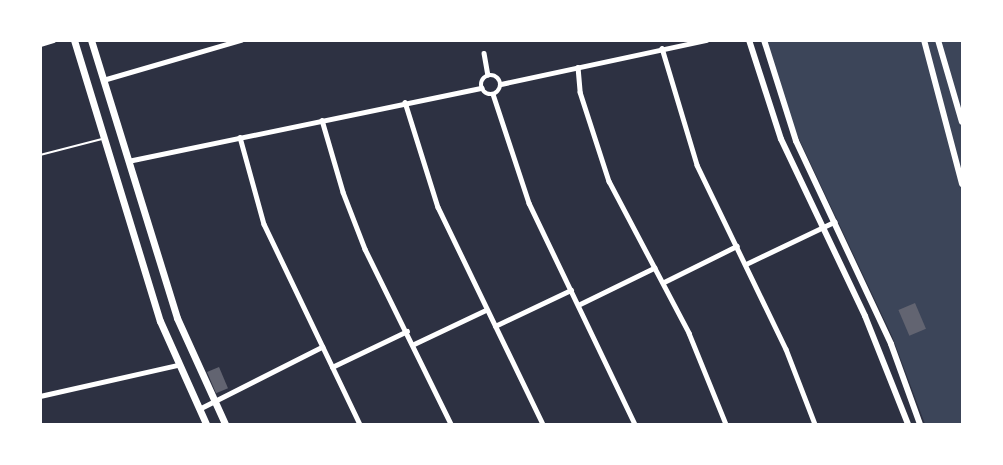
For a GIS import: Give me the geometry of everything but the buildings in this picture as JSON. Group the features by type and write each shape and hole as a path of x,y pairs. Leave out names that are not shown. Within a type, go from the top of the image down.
{"main road":[{"path":"74,40 160,321 178,366 206,424"},
{"path":"91,40 177,318 225,424"}],"street":[{"path":"40,44 53,40"},
{"path":"103,80 242,40"},
{"path":"493,94 501,84 706,40"},
{"path":"749,40 781,139 876,341 908,424"},
{"path":"764,40 788,120 891,344 920,424"},
{"path":"924,40 963,184"},
{"path":"938,40 963,123"},
{"path":"662,48 697,165 786,349 815,424"},
{"path":"482,88 488,75 484,53"},
{"path":"578,67 580,92 609,181 654,268 664,282 697,351 726,424"},
{"path":"488,75 496,77 501,84"},
{"path":"128,161 405,102 482,88 493,94 529,203 635,424"},
{"path":"405,102 438,207 543,424"},
{"path":"322,120 354,222 451,424"},
{"path":"240,137 264,224 360,424"},
{"path":"746,264 834,222"},
{"path":"664,282 737,246"},
{"path":"578,305 654,268"},
{"path":"495,327 571,290"},
{"path":"414,344 486,310"},
{"path":"332,367 407,331"},
{"path":"198,409 322,347"},
{"path":"40,396 178,366"}],"lane":[{"path":"40,155 104,138"}],"shaded area":[{"path":"767,41 962,41 962,424 925,424 892,336 792,124"}]}
